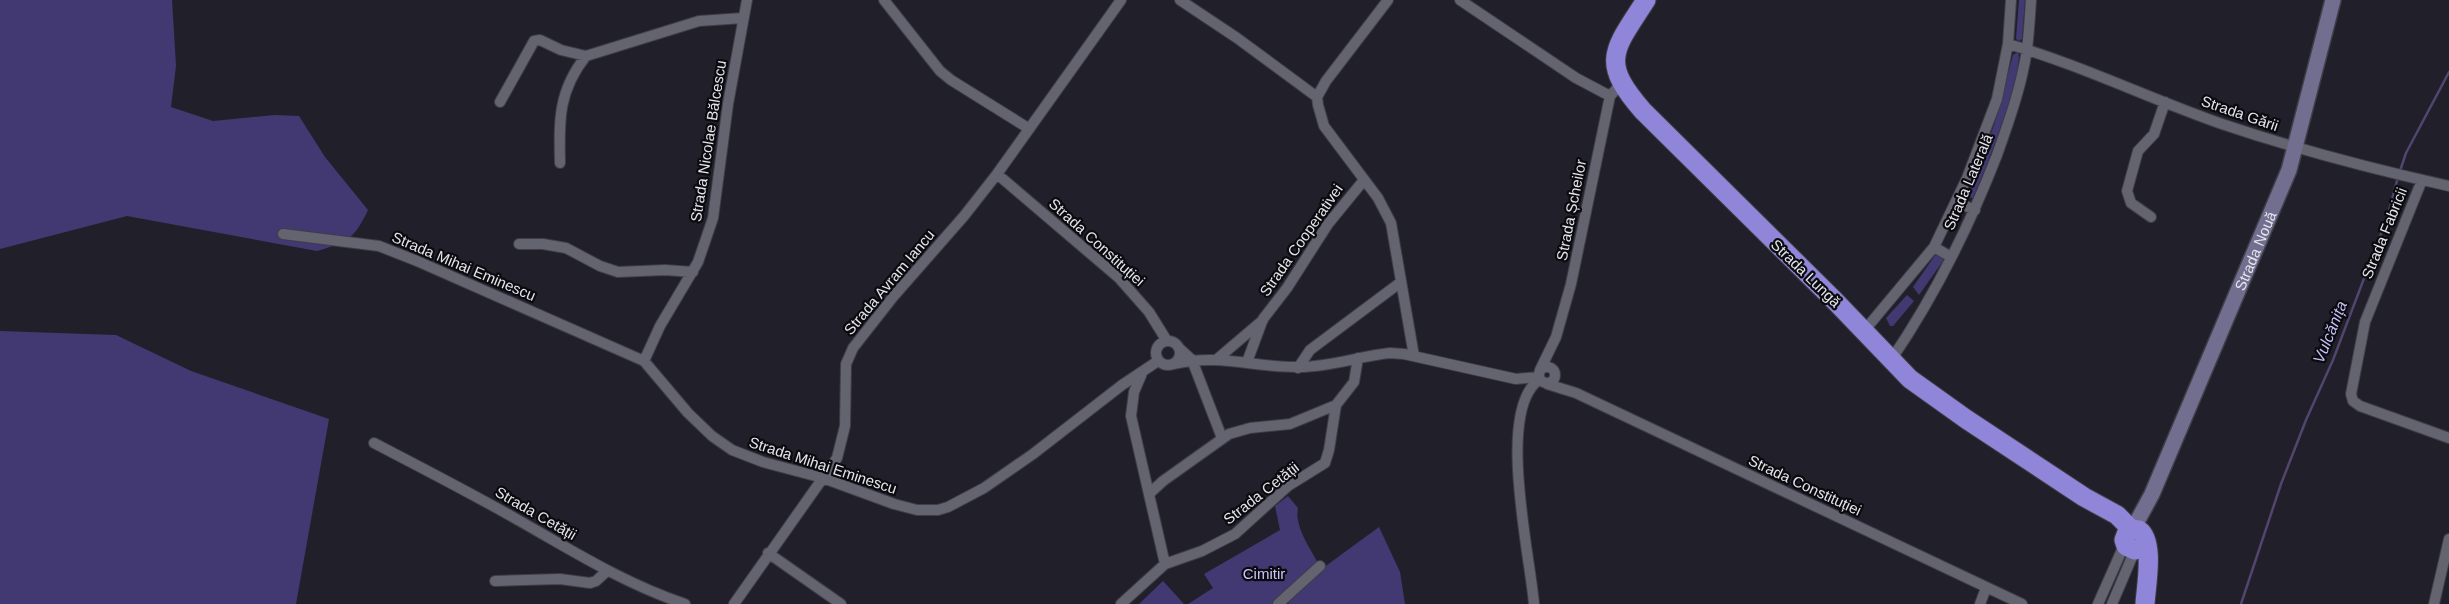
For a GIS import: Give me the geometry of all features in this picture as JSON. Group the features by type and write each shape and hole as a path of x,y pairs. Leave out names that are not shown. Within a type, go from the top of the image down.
{"highway":[{"name":"Strada Lungă","path":"1646,0 1617,48 1615,90 1642,111 1891,360 1928,393 2084,497 2117,515 2134,539"},
{"path":"2134,539 2148,560 2145,595"}],"main road":[{"name":"Strada Nouă","path":"2134,539 2278,196 2296,148 2333,0"}],"street":[{"name":"Strada Nicolae Bălcescu","path":"644,361 660,326 693,272 707,238 717,202 728,104 747,0"},
{"path":"884,0 940,70 951,80 1028,128"},
{"name":"Strada Avram Iancu","path":"734,604 768,553 832,468 842,443 845,426 846,364 853,348 893,297 964,216 997,174 1120,0"},
{"path":"1180,0 1237,38 1317,97"},
{"path":"1388,0 1326,81 1317,97 1322,121 1383,205 1391,223 1414,356"},
{"path":"1460,0 1576,78 1615,90"},
{"name":"Strada Laterală","path":"1864,331 1934,247 1956,202 1987,129 1999,90 2008,44 2010,0"},
{"name":"Strada Laterală","path":"1891,360 1920,317 1975,210 2004,135 2027,49 2031,0"},
{"path":"500,102 534,41 540,40 561,50 586,56 699,21 743,18"},
{"name":"Strada Gării","path":"2008,44 2027,49 2164,102 2296,148 2449,186"},
{"path":"560,163 561,107 577,68 586,56"},
{"name":"Strada Șcheilor","path":"1534,604 1523,517 1517,442 1518,420 1526,394 1533,384 1541,378 1553,344 1576,260 1615,90"},
{"path":"2151,217 2131,203 2127,191 2138,151 2154,134 2164,102"},
{"name":"Strada Constituției","path":"997,174 1119,278 1149,312 1167,341"},
{"name":"Strada Cooperativei","path":"1216,360 1264,319 1287,288 1332,218 1364,180"},
{"name":"Strada Fabricii","path":"2422,180 2365,322 2351,394 2353,401 2360,406 2449,438"},
{"path":"1956,202 1975,210"},
{"name":"Strada Mihai Eminescu","path":"283,234 379,246 644,361 688,413 712,436 732,450 763,462 823,478 916,510 938,510 948,507 1003,476 1158,361"},
{"path":"519,244 543,244 566,248 600,266 618,272 665,270 693,272"},
{"path":"1934,247 1951,257"},
{"path":"1298,368 1310,350 1401,282"},
{"name":"Strada Cooperativei","path":"1247,362 1264,319"},
{"path":"1180,349 1179,359 1174,364 1164,365 1158,361 1156,350 1160,344 1167,341 1175,343 1192,360 1222,438"},
{"name":"Strada Șcheilor","path":"1553,344 1554,373"},
{"name":"Strada Constituției","path":"1174,364 1192,360 1216,360 1298,368 1390,353 1414,356 1516,379 1541,378 2022,604"},
{"name":"Strada Cetății","path":"1121,604 1128,600 1165,564 1202,551 1234,534 1288,486 1325,463 1329,450 1336,405 1354,382 1358,358"},
{"path":"1547,367 1554,373 1552,382 1541,378 1547,367"},
{"path":"1144,371 1134,392 1130,409 1165,564"},
{"name":"Strada Constituției","path":"1554,373 1576,393"},
{"path":"1150,493 1222,438 1250,428 1290,424 1336,405"},
{"name":"Strada Cetății","path":"374,442 447,480 607,570 644,589 685,604"},
{"path":"2434,604 2449,538"},
{"path":"2098,604 2134,539"},
{"path":"2112,604 2134,539"},
{"path":"768,553 841,604"},
{"path":"1278,604 1320,566"},
{"path":"495,581 560,579 590,584 596,582 607,570"},
{"path":"1980,604 1986,588"}],"green space":[{"path":"0,0 172,0 176,66 171,107 213,121 275,115 299,116 325,157 368,210 358,227 343,242 317,251 127,216 0,249"},
{"path":"2019,0 2025,0 2022,39 2019,41 2016,39"},
{"path":"2018,52 2015,80 2002,124 1973,198 1968,197 1967,195 1994,125 2013,55"},
{"path":"1936,254 1943,257 1943,261 1919,295 1913,287"},
{"path":"1907,295 1914,301 1893,326 1890,326 1886,318"},
{"path":"0,331 116,335 191,371 329,419 296,604 0,604"},
{"name":"Cimitir","path":"1288,496 1298,508 1297,515 1300,529 1318,563 1273,604 1188,604 1213,588 1204,574 1280,530 1275,506"},
{"path":"1379,527 1400,572 1405,604 1289,604 1286,601 1323,568"},
{"path":"1163,581 1184,604 1139,604"}],"waterway":[{"name":"Vulcănița","path":"2400,171 2406,153 2449,72"},
{"name":"Vulcănița","path":"2241,604 2281,484 2306,420 2333,360 2387,218 2398,177"}]}
